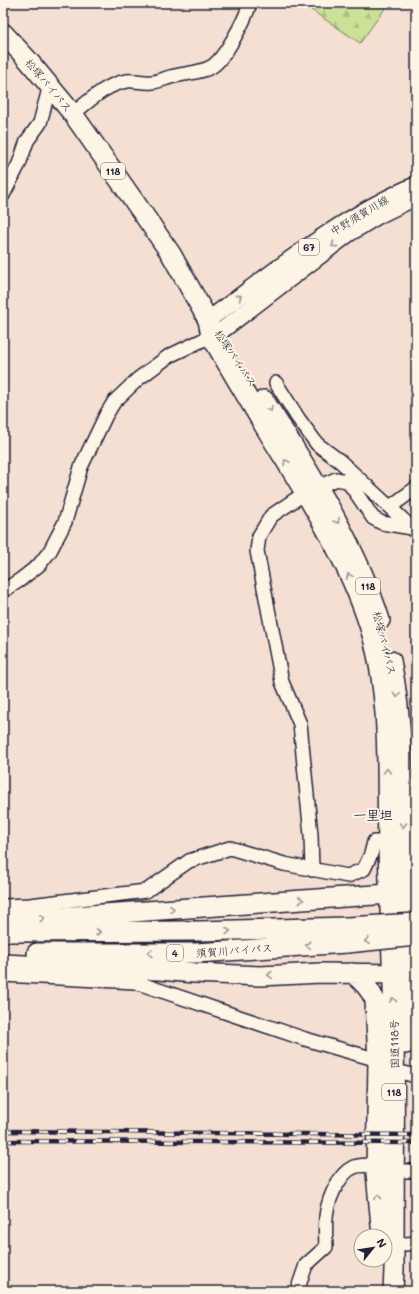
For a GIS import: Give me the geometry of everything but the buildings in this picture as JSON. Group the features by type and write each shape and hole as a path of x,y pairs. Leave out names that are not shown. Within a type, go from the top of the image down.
{"highway":[{"name":"松塚バイパス","path":"3,33 50,85 73,114 171,254 213,329 311,490 342,530 361,568 378,615 391,662 396,688 403,760 403,893"},
{"name":"松塚バイパス","path":"311,490 362,606 377,656 383,690 387,762 388,842 403,893"},
{"path":"3,921 403,893"},
{"name":"国道118号","path":"393,1291 398,1068 407,1029 403,893"},
{"name":"須賀川バイパス","path":"3,953 196,953 347,935 416,923"},
{"name":"須賀川バイパス","path":"3,932 200,932 416,936"},
{"path":"3,964 66,973 159,970 260,976 321,973 405,974"},
{"name":"118","path":"352,973 366,985 376,1000 398,1068 376,1165 381,1228"},
{"name":"国道118号","path":"398,1068 411,1171 411,1244 406,1291"},
{"path":"384,1268 386,1291"}],"main road":[{"name":"中野須賀川線","path":"213,329 252,288 355,215 394,195 416,186"},
{"name":"中野須賀川線","path":"213,329 348,234 379,215 416,197"}],"street":[{"path":"73,114 110,87 128,81 153,82 210,68 227,49 249,6"},
{"path":"3,195 20,164 27,141 40,122 50,85"},
{"path":"3,591 39,565 50,551 65,522 81,467 106,415 116,398 138,379 169,356 213,329"},
{"path":"276,383 298,418 317,444 341,462 414,530"},
{"path":"312,870 311,835 300,724 282,682 257,551 260,536 271,516 311,490 336,479 347,481 373,518 382,523 414,530"},
{"path":"390,507 416,488"},
{"path":"3,906 30,905 146,891 189,861 230,848 284,864 348,876 364,869 371,854 374,842 388,842"},
{"path":"3,975 66,973 134,982 305,1039 398,1068"},
{"path":"297,1291 306,1265 326,1248 325,1218 330,1198 338,1182 352,1167 376,1165"}],"green space":[{"path":"301,3 389,3 360,43"}],"railway":[{"path":"3,1131 416,1135"},
{"path":"3,1141 416,1143"}],"district":[{"name":"一里坦","path":"373,814"}]}
